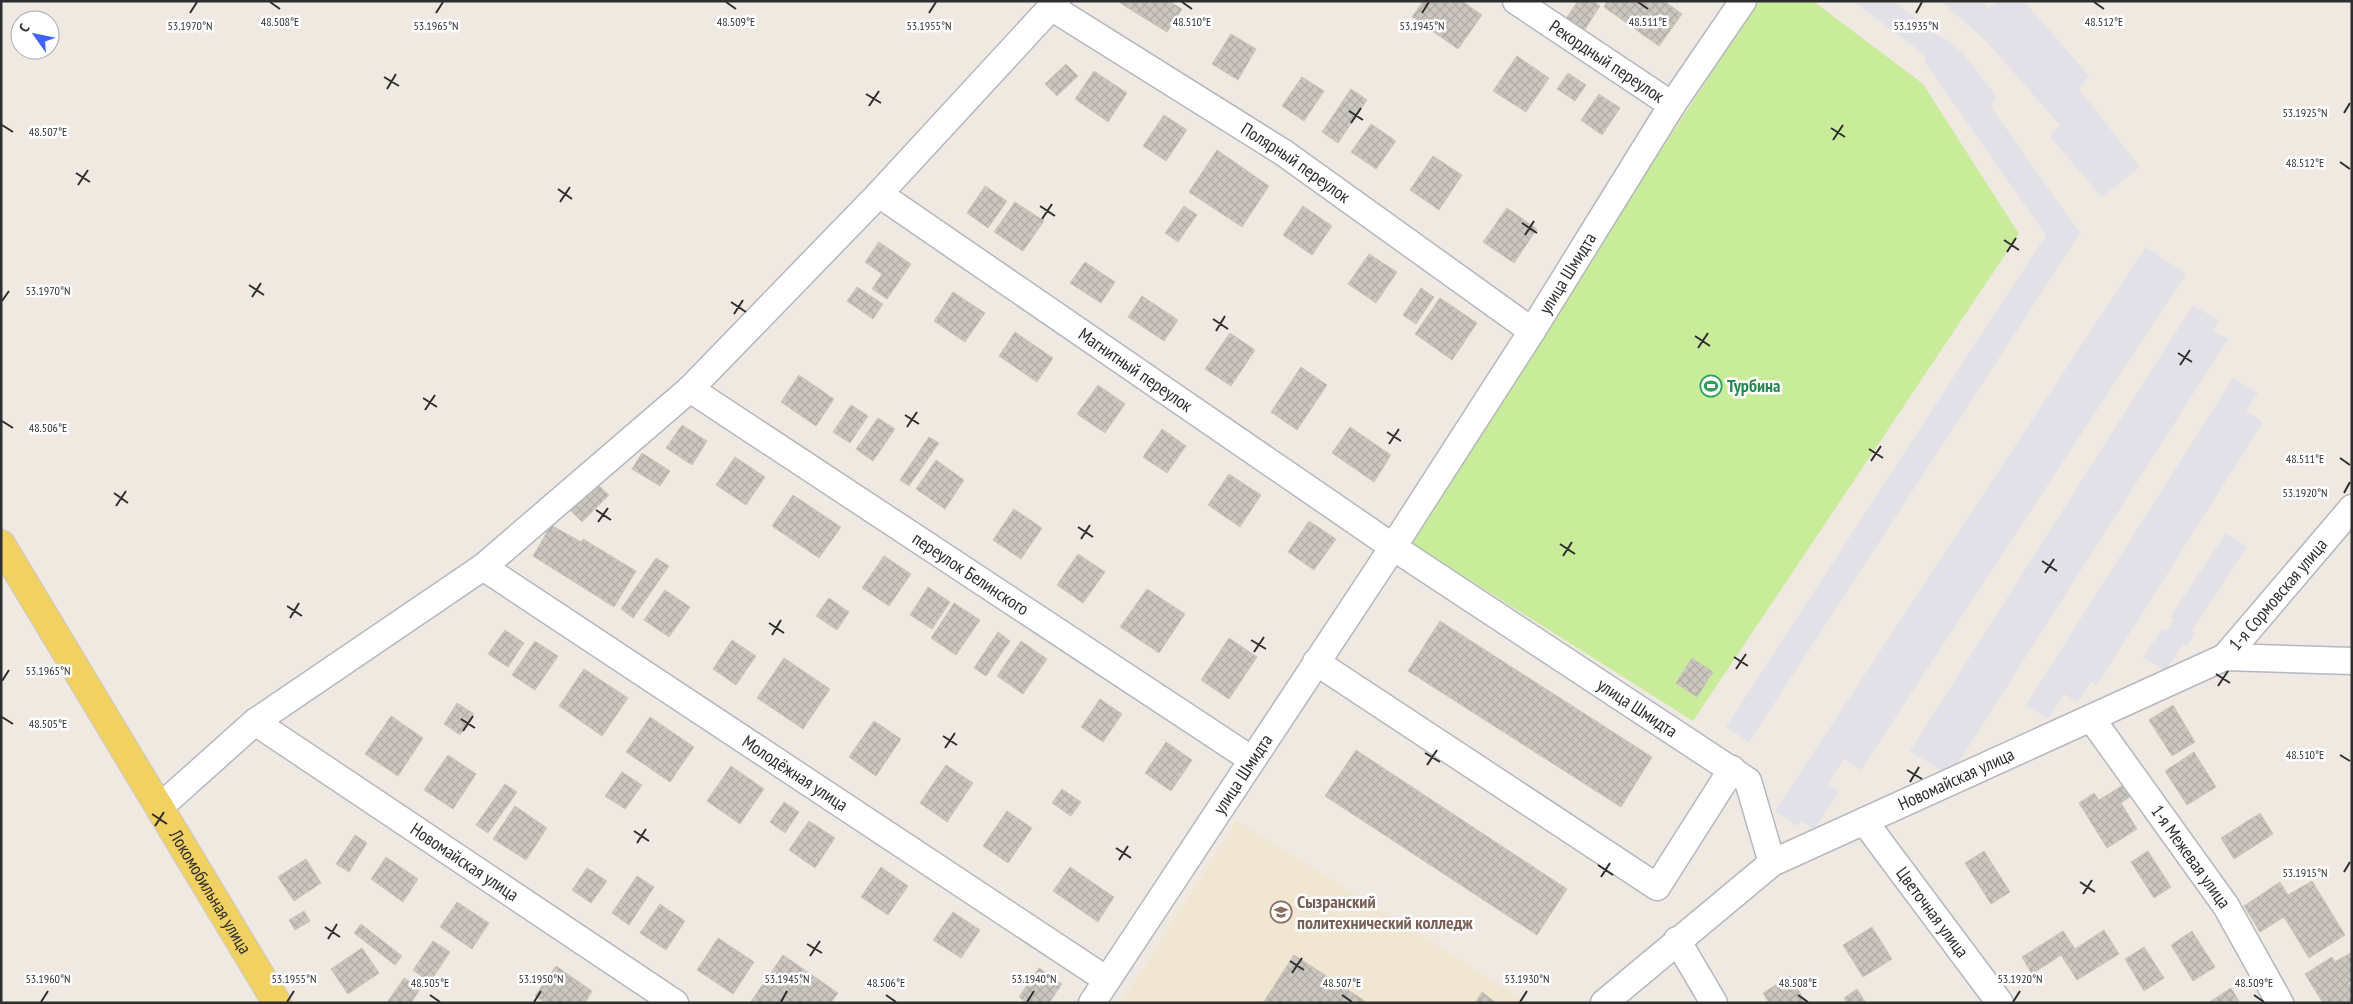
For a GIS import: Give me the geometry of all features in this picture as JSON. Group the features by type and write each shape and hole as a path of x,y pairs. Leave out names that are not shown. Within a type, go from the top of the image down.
{"main road":[{"name":"Локомобильная улица","path":"1,544 277,1003"}],"street":[{"name":"Рекордный переулок","path":"1516,1 1672,105"},
{"name":"улица Шмидта","path":"1092,1003 1532,331 1672,105 1744,1"},
{"path":"160,807 255,722 483,566 690,389 879,194 1054,4"},
{"name":"Полярный переулок","path":"1054,4 1284,153 1532,331"},
{"name":"Магнитный переулок","path":"879,194 1393,546"},
{"name":"переулок Белинского","path":"690,389 1251,759"},
{"name":"1-я Сормовская улица","path":"2225,657 2352,508"},
{"name":"улица Шмидта","path":"1393,546 1748,781 1772,863"},
{"name":"Молодёжная улица","path":"483,566 1107,980"},
{"name":"Новомайская улица","path":"1604,1003 1677,940 1772,863 2225,657 2352,661"},
{"path":"1316,662 1657,887 1732,769"},
{"name":"1-я Межевая улица","path":"2091,718 2226,906 2280,1003"},
{"name":"Новомайская улица","path":"255,722 641,993 676,1003"},
{"name":"Цветочная улица","path":"1864,821 2000,1003"},
{"path":"1677,940 1714,1003"}],"shaded area":[{"path":"1853,1 1892,1 1962,52 1996,96 1991,107 2081,232 1749,742 1726,727 2046,235 1924,61 1926,56"},
{"path":"1941,1 1982,1 1988,8 1999,1 2024,1 2089,76 2079,89 2140,167 2102,197 2050,137 2060,125 1986,41"},
{"path":"2146,247 2186,274 1861,770 1844,759 1828,784 1839,792 1814,829 1802,821 1798,826 1775,811"},
{"path":"2193,305 2219,321 2213,330 2228,339 1950,776 1910,751"},
{"path":"2233,378 2258,393 2246,411 2263,422 2097,685 2091,682 2078,702 2064,694 2048,719 2026,705"},
{"path":"2226,533 2247,547 2192,630 2195,633 2187,646 2183,644 2165,671 2143,657 2162,629 2167,631 2174,620 2170,617"},
{"name":"Сызранский политехнический колледж","path":"1237,821 1529,1003 1121,1003"}],"green space":[{"name":"Турбина","path":"1759,1 1813,1 1923,84 2019,234 1693,721 1405,539"}],"building":[{"path":"1121,1 1169,1 1182,9 1167,32 1120,3"},
{"path":"1423,1 1462,1 1482,15 1458,49 1412,17"},
{"path":"1578,1 1593,1 1600,6 1583,32 1565,20"},
{"path":"1607,1 1664,1 1682,14 1659,46 1604,7"},
{"path":"1231,34 1256,49 1238,80 1212,64"},
{"path":"1517,56 1549,78 1526,112 1493,91"},
{"path":"1066,64 1078,76 1057,96 1045,84"},
{"path":"1094,71 1127,93 1108,122 1075,99"},
{"path":"1568,73 1586,85 1575,101 1557,89"},
{"path":"1302,77 1324,91 1304,121 1282,106"},
{"path":"1351,89 1367,100 1338,143 1322,132"},
{"path":"1599,94 1620,108 1602,135 1581,120"},
{"path":"1164,115 1187,130 1166,161 1143,146"},
{"path":"1371,124 1396,141 1376,169 1351,152"},
{"path":"1217,150 1269,186 1242,227 1189,192"},
{"path":"1433,156 1462,175 1439,210 1410,190"},
{"path":"985,186 1007,201 988,228 967,213"},
{"path":"1015,202 1044,221 1023,251 994,232"},
{"path":"1184,206 1197,215 1178,242 1165,233"},
{"path":"1303,206 1332,226 1312,255 1283,235"},
{"path":"1507,208 1537,229 1514,263 1483,242"},
{"path":"879,242 911,264 887,299 872,289 882,274 865,262"},
{"path":"1369,254 1397,272 1376,303 1348,284"},
{"path":"1085,262 1115,282 1101,303 1070,283"},
{"path":"857,287 883,304 873,319 847,301"},
{"path":"1421,288 1434,297 1416,324 1403,315"},
{"path":"953,292 985,313 965,342 934,321"},
{"path":"1142,296 1178,320 1164,341 1128,317"},
{"path":"1440,298 1477,323 1452,360 1415,334"},
{"path":"1015,332 1053,358 1037,382 999,356"},
{"path":"1230,333 1255,350 1231,386 1205,369"},
{"path":"1301,367 1327,385 1297,430 1271,412"},
{"path":"799,375 834,399 816,426 781,402"},
{"path":"1098,385 1125,404 1105,433 1077,414"},
{"path":"851,405 868,416 850,443 833,432"},
{"path":"878,418 895,429 873,461 856,449"},
{"path":"682,425 707,441 692,465 666,448"},
{"path":"1350,427 1391,455 1374,482 1332,453"},
{"path":"1162,429 1186,446 1167,473 1143,457"},
{"path":"929,437 939,443 909,486 900,480"},
{"path":"642,453 670,471 660,486 632,469"},
{"path":"735,457 765,477 746,505 716,485"},
{"path":"936,460 964,480 945,509 916,489"},
{"path":"1229,474 1261,495 1240,527 1208,505"},
{"path":"593,480 609,495 582,522 567,507"},
{"path":"793,495 841,527 819,558 772,526"},
{"path":"1014,509 1042,528 1021,559 993,540"},
{"path":"1309,521 1336,539 1314,570 1288,552"},
{"path":"551,525 581,542 583,539 636,571 614,607 533,556"},
{"path":"1078,554 1105,572 1083,603 1057,585"},
{"path":"884,556 911,574 889,606 862,588"},
{"path":"656,558 669,566 633,618 621,609"},
{"path":"928,587 950,602 932,629 910,615"},
{"path":"1147,589 1185,614 1159,653 1120,627"},
{"path":"665,590 690,607 669,637 644,620"},
{"path":"829,598 849,612 837,630 816,616"},
{"path":"954,603 980,620 956,655 931,638"},
{"path":"1440,621 1652,757 1621,807 1408,671"},
{"path":"505,630 524,643 508,667 488,654"},
{"path":"998,632 1010,641 986,676 974,668"},
{"path":"1229,638 1257,657 1229,699 1201,680"},
{"path":"732,640 756,656 736,685 713,669"},
{"path":"535,641 558,656 535,690 512,675"},
{"path":"1021,641 1047,659 1023,694 997,676"},
{"path":"784,658 830,689 803,729 757,698"},
{"path":"1692,658 1713,672 1697,697 1676,683"},
{"path":"584,669 628,698 602,736 559,706"},
{"path":"1100,699 1122,714 1103,742 1081,727"},
{"path":"457,703 474,714 460,735 444,724"},
{"path":"2173,705 2195,742 2172,756 2149,720"},
{"path":"391,716 423,738 398,776 365,754"},
{"path":"650,717 694,747 670,782 626,752"},
{"path":"874,721 901,739 876,776 849,757"},
{"path":"1166,742 1192,760 1171,791 1145,773"},
{"path":"1356,750 1567,889 1537,935 1325,796"},
{"path":"2194,752 2216,787 2187,805 2165,771"},
{"path":"448,755 476,774 453,809 424,790"},
{"path":"946,765 973,783 947,822 920,803"},
{"path":"731,766 764,789 740,824 707,801"},
{"path":"622,772 642,785 625,809 605,796"},
{"path":"505,784 517,792 488,833 476,825"},
{"path":"2123,785 2131,796 2121,803 2137,829 2107,848 2079,803 2094,793 2099,800"},
{"path":"1062,789 1081,802 1071,816 1052,803"},
{"path":"784,802 799,812 785,833 770,822"},
{"path":"515,806 547,828 526,860 493,839"},
{"path":"1007,811 1032,828 1008,863 983,846"},
{"path":"2260,813 2273,834 2234,859 2221,838"},
{"path":"809,821 835,838 815,868 789,850"},
{"path":"355,835 367,843 349,872 336,864"},
{"path":"1984,851 2010,892 1991,904 1965,863"},
{"path":"2148,851 2171,887 2154,898 2131,862"},
{"path":"386,857 418,879 403,902 371,879"},
{"path":"306,859 321,883 294,901 278,877"},
{"path":"881,867 908,886 888,915 861,897"},
{"path":"1070,867 1114,897 1098,922 1053,891"},
{"path":"587,868 607,881 591,903 572,890"},
{"path":"637,876 654,887 629,925 612,913"},
{"path":"2312,881 2345,935 2309,958 2284,917 2260,932 2244,906 2280,882 2288,895"},
{"path":"457,902 489,923 472,949 440,927"},
{"path":"660,904 685,921 666,950 640,933"},
{"path":"304,911 310,921 295,930 289,920"},
{"path":"953,912 980,930 961,958 933,940"},
{"path":"361,924 402,956 395,965 354,933"},
{"path":"1872,927 1892,959 1863,977 1843,945"},
{"path":"2104,930 2119,954 2077,980 2061,955 2032,974 2022,957 2063,931 2075,949"},
{"path":"2192,931 2215,967 2193,981 2171,945"},
{"path":"718,938 754,962 733,994 697,970"},
{"path":"433,941 450,952 430,982 413,970"},
{"path":"2144,947 2164,978 2144,991 2125,959"},
{"path":"362,948 379,973 348,994 331,969"},
{"path":"2352,952 2352,981 2348,983 2352,988 2352,1003 2323,1003 2305,974 2332,957 2335,962"},
{"path":"783,955 838,993 831,1003 750,1003"},
{"path":"1294,955 1365,1001 1364,1003 1263,1003"},
{"path":"556,966 592,991 585,1003 546,1003 535,996"},
{"path":"1039,968 1062,984 1049,1003 1027,1003 1019,997"},
{"path":"1790,976 1806,1003 1769,1003 1763,993"},
{"path":"404,978 420,989 411,1003 390,1003 388,1001"},
{"path":"2231,988 2240,1003 2208,1003"},
{"path":"1857,989 1866,1003 1847,1003 1844,998"},
{"path":"1482,992 1496,1003 1475,1003"}],"place":[{"name":"Турбина","path":"1711,386"},
{"name":"Сызранский политехнический колледж","path":"1281,912"}]}
